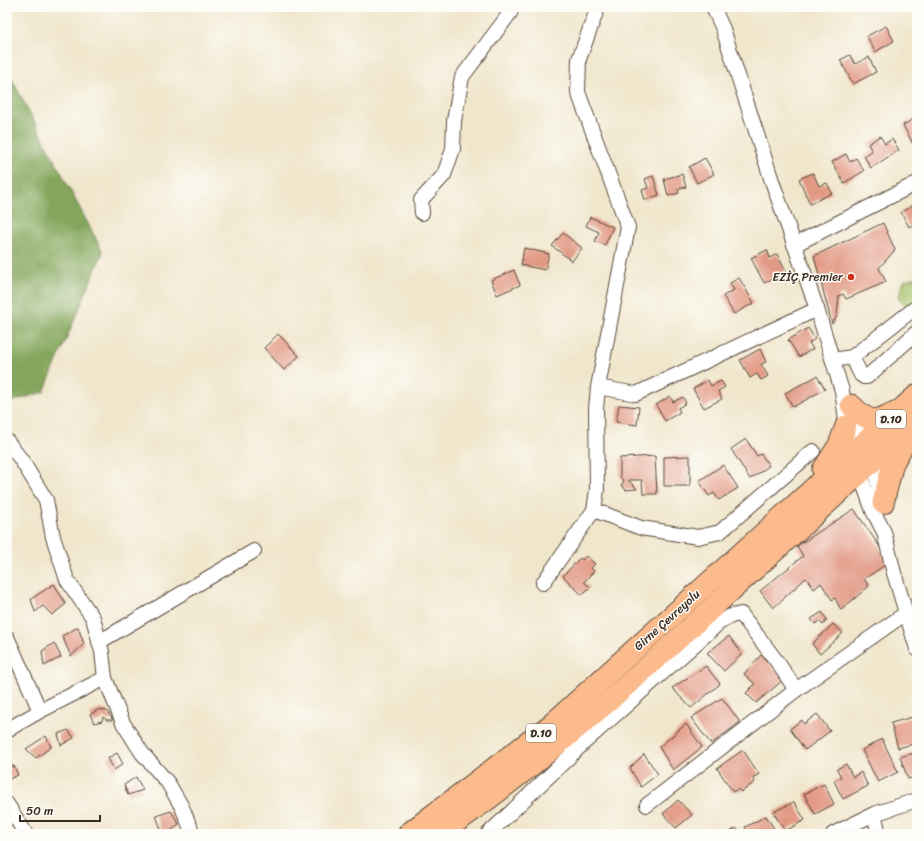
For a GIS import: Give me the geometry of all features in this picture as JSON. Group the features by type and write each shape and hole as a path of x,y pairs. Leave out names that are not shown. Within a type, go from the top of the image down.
{"highway":[{"path":"846,398 863,416 872,421 914,411"},
{"path":"883,503 893,463 914,411"},
{"name":"Girne Çevreyolu","path":"408,834 552,724 859,447 914,411"},
{"name":"Girne Çevreyolu","path":"439,834 482,805 549,752 616,695 866,467 914,411"},
{"path":"811,491 839,444 846,426"}],"street":[{"path":"422,213 421,200 444,175 453,149 454,121 462,77 510,13 512,7"},
{"path":"543,583 594,510 597,490 596,409 598,387 628,227 578,92 579,59 598,7"},
{"path":"713,7 723,29 794,245 817,309 846,398 859,447 866,467 883,503 884,532"},
{"path":"794,245 917,183"},
{"path":"833,360 852,357 917,308"},
{"path":"598,387 636,394 817,309"},
{"path":"852,357 861,375 867,376 917,332"},
{"path":"846,398 846,426 859,447"},
{"path":"7,441 22,461 46,500 53,537 67,580 93,618 100,642 105,678 123,723 142,753 168,783 182,807 193,834"},
{"path":"594,510 641,528 698,537 720,532 813,451"},
{"path":"866,467 873,511 884,532 917,649"},
{"path":"100,642 254,551"},
{"path":"647,806 796,690 906,613"},
{"path":"488,834 593,735 720,622 731,616 741,614 778,663 796,690"},
{"path":"7,637 40,711"},
{"path":"7,730 40,711 105,678"},
{"path":"833,834 874,814 917,800"},
{"path":"7,804 26,834"},
{"path":"874,814 879,834"}],"green space":[{"path":"7,70 103,252 44,392 7,403"},
{"path":"914,277 917,286 917,300 909,307 898,299 904,281"}],"building":[{"path":"886,26 894,41 875,52 867,36"},
{"path":"850,55 855,64 869,57 876,72 853,84 840,60"},
{"path":"916,118 917,145 914,146 903,125"},
{"path":"880,136 885,144 892,139 899,150 871,168 864,156 872,151 868,144"},
{"path":"846,154 850,162 856,158 864,171 844,183 832,162"},
{"path":"705,158 714,174 697,183 689,167"},
{"path":"813,173 819,186 827,183 832,193 810,204 799,179"},
{"path":"682,174 686,187 678,189 679,193 668,196 664,179"},
{"path":"653,176 659,195 645,200 642,190 648,188 645,179"},
{"path":"917,203 917,223 909,227 901,212"},
{"path":"590,217 613,227 605,245 595,241 599,232 586,226"},
{"name":"EZİÇ Premier","path":"883,223 895,250 879,268 886,282 846,299 843,294 839,296 837,316 832,324 814,256"},
{"path":"563,233 582,248 572,261 552,246"},
{"path":"524,248 549,254 545,270 521,265"},
{"path":"767,250 770,258 777,254 786,272 764,283 751,258"},
{"path":"514,270 520,285 497,295 491,280"},
{"path":"739,278 754,303 734,314 723,296 734,290 730,283"},
{"path":"808,328 815,339 809,343 813,349 799,357 788,340"},
{"path":"278,334 299,356 284,370 264,348"},
{"path":"760,349 766,362 761,364 768,376 761,380 757,374 750,378 740,360"},
{"path":"817,376 825,389 793,407 785,393"},
{"path":"708,380 711,386 721,381 725,387 718,391 722,399 704,408 693,389"},
{"path":"670,396 673,402 683,397 686,403 678,408 680,412 665,421 656,405"},
{"path":"619,405 639,407 637,425 616,422"},
{"path":"746,439 757,456 761,454 769,466 750,479 731,449"},
{"path":"655,456 657,494 643,494 642,480 628,480 637,489 626,490 621,485 624,481 620,477 620,458"},
{"path":"690,456 690,486 664,486 664,457"},
{"path":"723,465 738,488 719,500 714,493 709,496 699,481"},
{"path":"854,509 890,562 864,579 869,586 841,610 835,598 832,600 821,583 814,589 806,578 773,608 760,591 803,556 797,546"},
{"path":"586,556 595,564 591,568 594,571 584,582 590,587 582,595 563,576 580,558 582,560"},
{"path":"54,584 66,604 52,615 43,606 35,612 31,599"},
{"path":"822,612 827,620 823,625 819,621 815,624 811,619"},
{"path":"833,624 843,633 820,654 812,644"},
{"path":"78,627 84,644 71,656 62,636"},
{"path":"729,636 742,654 724,671 707,653"},
{"path":"54,643 61,657 44,666 42,651"},
{"path":"761,655 784,679 756,703 746,693 755,684 744,674"},
{"path":"706,666 720,684 691,708 672,688"},
{"path":"722,698 740,722 711,744 691,718"},
{"path":"100,709 107,711 113,720 107,720 103,717 102,721 94,723 90,714"},
{"path":"817,714 830,731 805,750 790,729 802,720 804,724"},
{"path":"916,716 917,743 898,748 891,723"},
{"path":"686,724 702,747 673,770 659,747"},
{"path":"68,730 74,738 61,745 58,734"},
{"path":"46,736 51,747 36,758 26,749"},
{"path":"882,739 898,772 878,782 862,750"},
{"path":"743,750 759,774 753,778 755,782 741,792 738,789 733,792 717,768"},
{"path":"917,752 917,776 908,779 900,757"},
{"path":"117,753 123,764 114,770 108,758"},
{"path":"644,754 658,774 641,787 630,768"},
{"path":"846,764 853,777 861,772 868,786 843,799 834,781 841,777 837,769"},
{"path":"14,766 18,775 7,780 7,767"},
{"path":"136,777 143,790 128,795 124,785"},
{"path":"824,784 834,804 815,814 804,794"},
{"path":"678,800 692,815 676,828 663,814"},
{"path":"794,802 805,820 785,831 773,812"},
{"path":"171,811 179,824 167,834 163,834 156,816"},
{"path":"766,816 777,833 748,834 745,827"},
{"path":"736,828 741,834 727,834"},
{"path":"140,829 145,834 129,834"}],"place":[{"name":"EZİÇ Premier","path":"851,277"}]}
